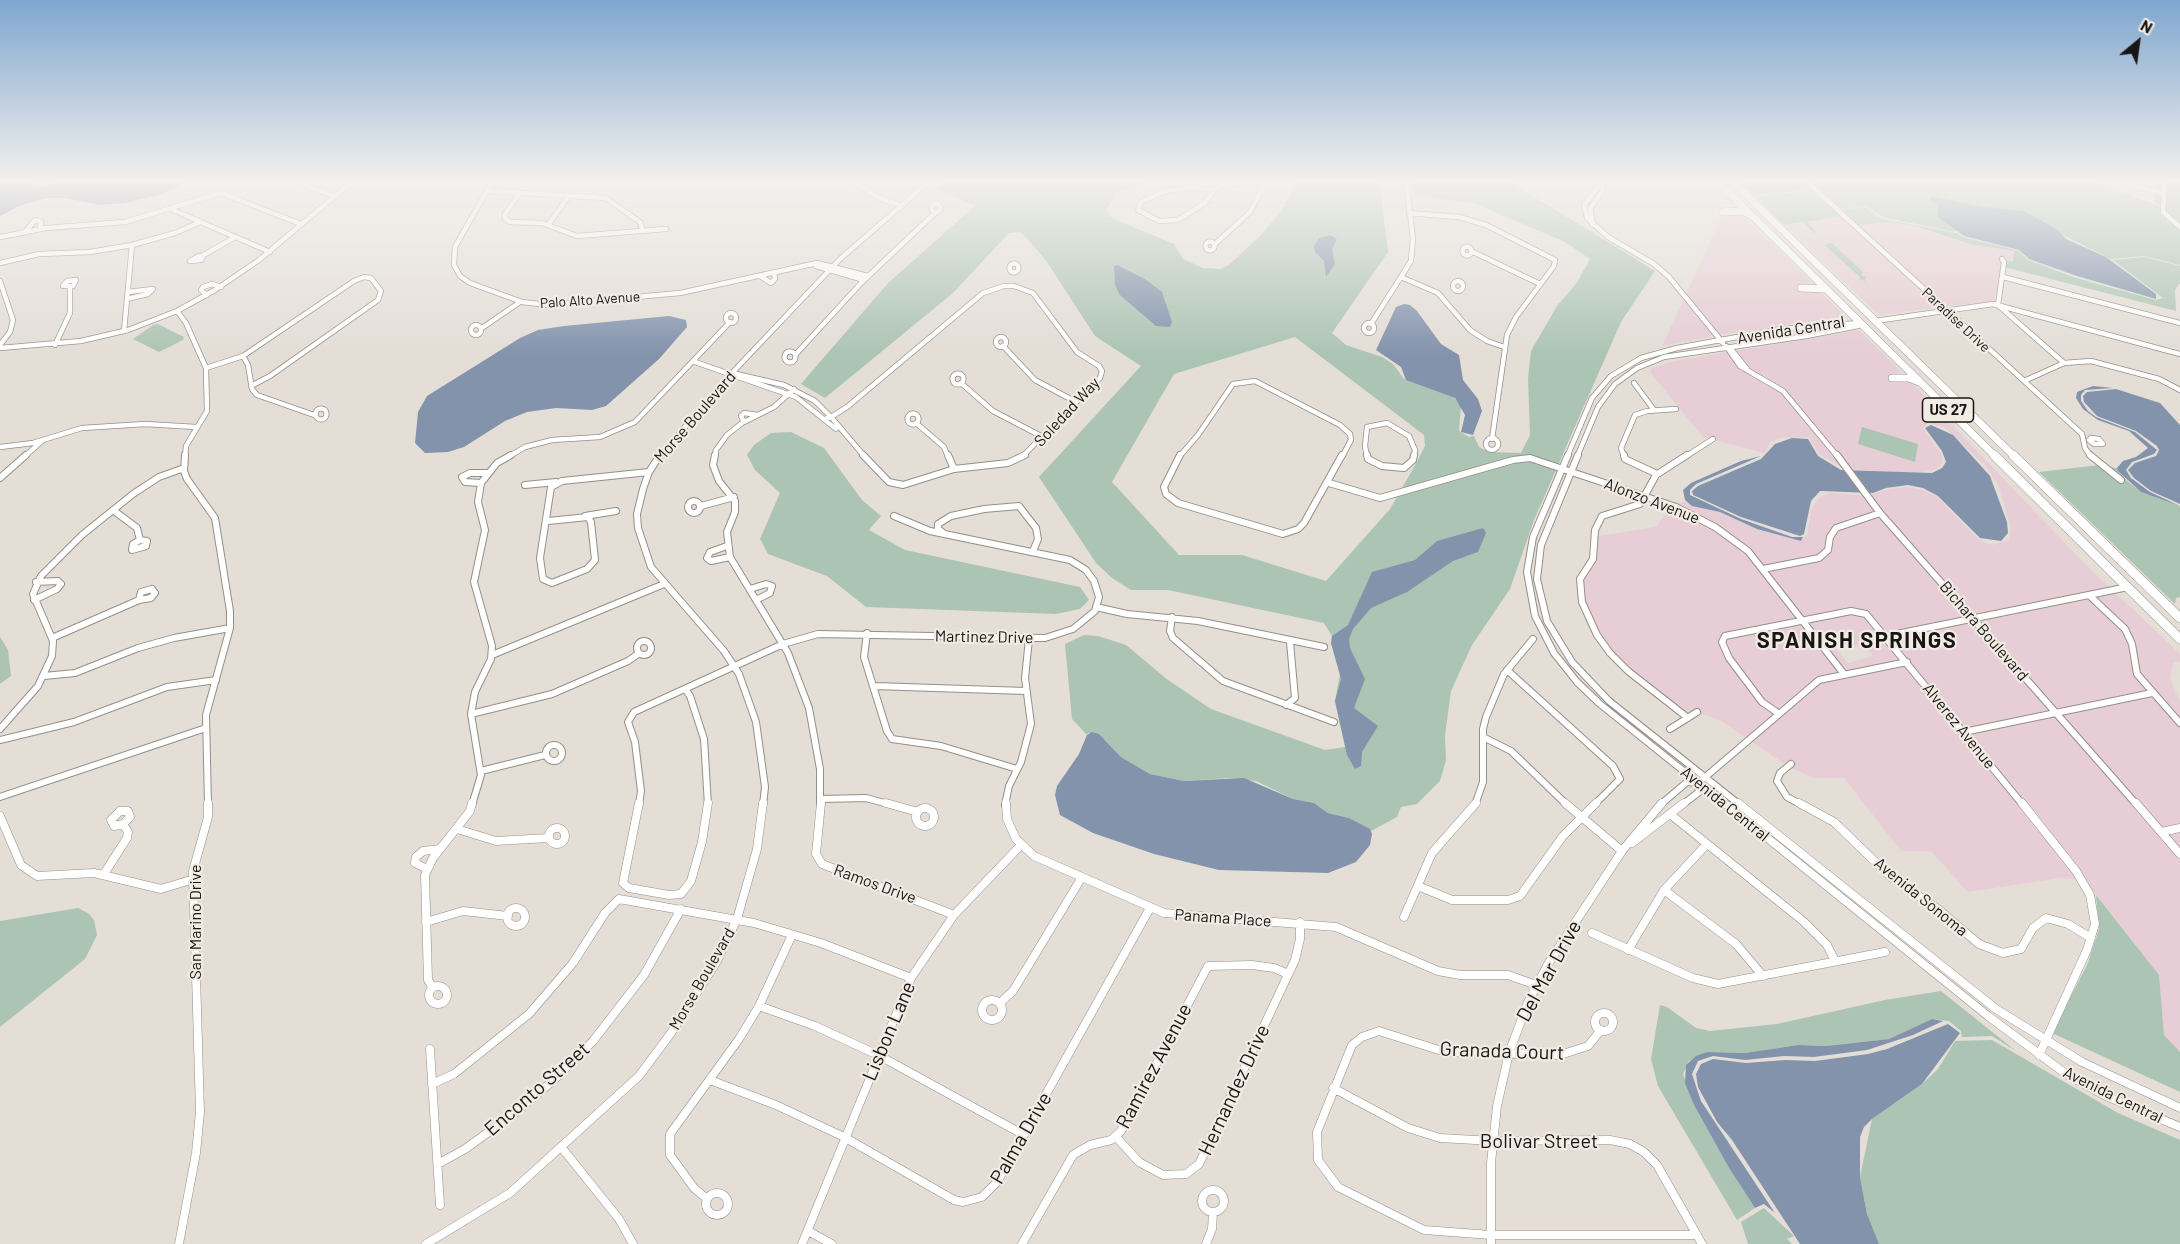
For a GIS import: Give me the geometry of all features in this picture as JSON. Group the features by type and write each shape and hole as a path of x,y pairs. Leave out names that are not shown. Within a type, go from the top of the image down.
{"highway":[{"name":"US 27","path":"1775,238 2180,639"},
{"name":"US 27","path":"1790,238 2180,618"},
{"path":"1814,277 1814,284 1801,288 1819,287 1827,291"},
{"path":"1860,323 1875,321"},
{"path":"1904,366 1904,373 1892,378 1909,378 1921,383"},
{"path":"2128,587 2145,584"}],"street":[{"path":"0,263 33,255 90,252 159,238"},
{"path":"202,256 233,238"},
{"path":"237,238 270,252"},
{"path":"0,346 55,345 124,331 177,311 221,287 285,238"},
{"name":"Palo Alto Avenue","path":"461,238 456,247 453,265 464,280 520,302 548,305 680,293 807,265 832,267 866,278"},
{"name":"Morse Boulevard","path":"426,1244 510,1193 639,1076 671,1033 711,970 737,919 757,849 765,787 756,722 733,666 711,634 664,584 648,561 638,528 637,514 649,472 675,436 832,267 865,238"},
{"path":"796,354 866,278 908,238"},
{"path":"1215,244 1222,238"},
{"path":"1371,324 1411,261 1412,238"},
{"path":"1492,440 1504,347 1510,327 1554,266 1555,260 1513,238"},
{"name":"Bichara Boulevard","path":"1613,238 1654,264 1669,277 1740,366 1783,391 1880,513 2180,854"},
{"name":"Paradise Drive","path":"1868,238 2082,434 2090,438"},
{"path":"124,331 132,245"},
{"path":"1473,252 1540,284"},
{"path":"1998,305 2003,277 2002,259"},
{"name":"Palo Alto Avenue","path":"760,276 764,281 771,283 776,279 774,272"},
{"path":"828,418 848,407 983,293 1011,285 1013,272"},
{"path":"206,368 243,356 354,281 369,277 376,285 382,294 378,300 270,376 251,386"},
{"path":"1401,277 1438,293 1470,330 1487,341 1504,347"},
{"path":"2003,277 2180,323"},
{"path":"0,281 13,320 10,332 0,346"},
{"path":"207,295 201,290 203,287 212,284 221,287"},
{"name":"Soledad Way","path":"695,362 792,392 828,418 893,484 909,483 954,469 1017,460 1043,437 1100,378 1102,371 1099,366 1077,352 1037,296 1028,290 1011,285"},
{"path":"55,345 70,313 70,287"},
{"path":"127,299 148,294 153,290 148,288 128,292"},
{"path":"1438,293 1453,288"},
{"path":"482,328 520,302"},
{"path":"1875,321 1978,305 1998,305 2180,354"},
{"path":"1998,305 2064,363"},
{"path":"0,729 44,676 52,656 51,638 34,600 36,582 63,553 113,510 151,482 184,468 186,446 207,411 206,368 186,323 177,311"},
{"path":"433,988 428,980 424,885 427,869 457,829 475,799 481,771 471,714 475,692 492,655 492,646 474,582 474,572 485,530 478,501 481,483 486,473 504,458 525,447 552,440 591,438 627,426 645,414 730,322"},
{"name":"Avenida Central","path":"1860,323 1823,325 1675,354 1646,364 1621,378 1605,395 1538,555 1540,600 1547,621 1563,650 1595,688 1701,780 2039,1055 2089,1087 2180,1127"},
{"name":"Avenida Central","path":"1860,323 1858,326 1806,336 1677,348 1639,359 1611,376 1596,393 1533,537 1527,562 1530,597 1539,628 1564,667 1587,692 1980,996 2045,1041 2082,1062 2180,1108"},
{"path":"1823,325 1828,331"},
{"path":"1003,346 1035,380 1076,402"},
{"path":"243,356 248,364 251,386 257,395 314,415"},
{"path":"1639,359 1646,364"},
{"path":"2024,381 2064,363 2098,362 2159,379 2180,390"},
{"path":"1238,382 1261,384 1340,425 1350,434 1351,440 1329,483 1304,523 1298,529 1283,534 1178,503 1166,494 1164,486 1175,461 1198,435 1233,384 1238,382"},
{"path":"961,383 993,411 1043,437"},
{"path":"1634,383 1654,410"},
{"path":"701,506 734,496 719,481 712,465 720,442 744,422 774,407 792,392"},
{"path":"1657,474 1625,459 1621,452 1635,416 1654,410 1676,409"},
{"path":"916,423 944,447 954,469"},
{"path":"0,447 44,439 82,428 145,424 196,427"},
{"path":"1371,424 1393,425 1409,436 1415,450 1413,460 1400,469 1382,466 1368,459 1365,442 1365,432 1371,424"},
{"name":"Paradise Drive","path":"2082,434 2085,448 2091,458 2121,480"},
{"path":"0,478 44,439"},
{"path":"1351,440 1365,442"},
{"path":"1688,718 1628,672 1610,653 1597,635 1582,602 1580,579 1593,560 1597,521 1606,514 1635,507 1657,474 1713,440"},
{"name":"Alonzo Avenue","path":"1329,483 1380,498 1530,458 1644,496 1692,514 1737,541 1763,569 1844,674"},
{"name":"San Marino Drive","path":"180,1242 200,1112 194,879 198,851 208,817 206,715 231,628 215,518 187,479 184,468"},
{"path":"525,485 649,472"},
{"path":"481,483 465,482 462,477 470,473 486,473"},
{"path":"555,483 549,492 548,520 540,558 541,573 545,581 556,582 591,567 595,560 587,518"},
{"name":"Ramos Drive","path":"734,496 736,506 727,532 730,557 783,644 806,697 815,731 821,799 816,847 822,864 954,915"},
{"path":"942,532 938,524 951,516 984,509 1020,506 1036,528 1038,539 1033,551"},
{"path":"113,510 137,528 140,540"},
{"path":"548,520 587,518 616,511"},
{"path":"1763,569 1819,558 1828,550 1830,537 1836,528 1880,513"},
{"path":"894,516 930,531 1070,560 1086,570 1098,589 1096,607 1127,614 1172,617 1290,642 1324,646"},
{"path":"727,546 710,552 707,558 711,561 730,557"},
{"path":"34,600 57,589 61,584 58,581 36,582"},
{"path":"492,655 664,584"},
{"path":"750,589 766,584 771,586 770,593 756,600"},
{"path":"1887,636 2128,587"},
{"path":"2090,596 2125,629 2132,644 2134,668 2152,693 2180,723"},
{"path":"51,638 139,600"},
{"name":"Martinez Drive","path":"685,689 704,739 709,792 697,864 689,886 681,894 669,895 633,889 623,883 636,829 641,790 635,742 628,722 630,716 685,689 733,666 783,644 818,634 867,633 1045,638 1073,629 1089,618 1096,607"},
{"name":"Alverez Avenue","path":"1778,713 1762,702 1729,658 1722,642 1725,636 1856,611 1871,618 2085,884 2095,914 2091,938 2039,1055"},
{"path":"1172,617 1170,631 1173,638 1217,676 1238,687 1334,722"},
{"path":"44,676 75,673 165,640 231,628"},
{"path":"867,633 864,657 887,731 892,739 942,746 1017,769"},
{"path":"1021,845 1010,828 1005,807 1009,786 1026,750 1031,724 1025,678 1029,639"},
{"path":"1404,917 1443,838 1464,820 1477,802 1483,782 1483,737 1486,717 1507,670 1533,639"},
{"path":"1286,705 1295,698 1290,642"},
{"path":"471,714 552,694 628,661 638,654"},
{"name":"Del Mar Drive","path":"1491,1239 1493,1141 1509,1053 1536,985 1622,851 1659,806 1688,782 1701,780 1820,680 1907,662"},
{"path":"1418,886 1452,900 1516,898 1524,892 1563,836 1616,783 1619,774 1530,688 1507,670"},
{"path":"0,740 74,722 167,687 216,680"},
{"path":"874,686 1026,691"},
{"path":"1964,732 2152,693"},
{"path":"1670,729 1697,712"},
{"path":"0,797 18,789 56,779 206,728"},
{"path":"1483,737 1511,750 1581,818 1622,851"},
{"path":"481,771 545,755"},
{"name":"Avenida Sonoma","path":"1791,764 1780,773 1777,781 1788,797 1834,822 1892,878 1938,909 1979,944 2003,953 2021,949 2032,928 2046,918 2068,924 2091,938"},
{"name":"Del Mar Drive","path":"1622,851 1699,792 1701,780"},
{"path":"821,799 866,798 918,812"},
{"path":"1670,814 1803,921 1827,945 1835,961"},
{"path":"0,816 21,865 31,874 47,878 104,874 161,889 194,879"},
{"path":"104,874 127,838 128,832 123,824"},
{"path":"2162,831 2180,828"},
{"path":"457,829 496,841 548,838"},
{"path":"1628,950 1664,891 1707,844"},
{"name":"Panama Place","path":"1021,845 1034,856 1150,908 1181,916 1300,922 1344,930 1438,971 1460,975 1508,975 1536,985"},
{"name":"Lisbon Lane","path":"802,1244 911,978 954,915 1021,845"},
{"path":"427,869 416,863 416,856 423,851 440,849"},
{"path":"1000,1003 1013,991 1082,877"},
{"path":"1664,891 1736,944 1752,960 1763,976"},
{"path":"432,1084 454,1074 529,1014 573,963 613,902 626,899 737,919 792,934 911,978"},
{"name":"Palma Drive","path":"710,1080 756,1096 844,1137 954,1200 963,1202 973,1200 990,1191 1024,1135 1150,908"},
{"name":"Enconto Street","path":"438,1164 465,1149 515,1113 555,1079 593,1041 644,975 681,909"},
{"path":"426,922 463,911 507,916"},
{"name":"Hernandez Drive","path":"1117,1138 1131,1155 1156,1173 1178,1176 1194,1170 1204,1156 1288,974 1298,949 1300,922"},
{"path":"1592,933 1702,981 1726,984 1885,952"},
{"path":"707,1199 694,1188 670,1155 668,1141 674,1126 710,1080 759,1005 792,934"},
{"name":"Ramirez Avenue","path":"1022,1244 1065,1163 1089,1145 1117,1138 1208,966 1252,965 1274,968 1288,974"},
{"path":"759,1005 821,1029 878,1055 1024,1135"},
{"name":"Granada Court","path":"1601,1030 1588,1046 1568,1054 1445,1052 1398,1034 1379,1031 1356,1041 1333,1088 1315,1142 1318,1160 1332,1182 1391,1216 1424,1230 1491,1239 1697,1235"},
{"path":"430,1049 440,1205"},
{"name":"Bolivar Street","path":"1333,1088 1422,1134 1456,1140 1610,1140 1630,1144 1644,1152 1657,1165 1702,1244"},
{"path":"562,1148 619,1219 633,1244"},
{"path":"1206,1244 1212,1229 1213,1213"},
{"path":"808,1231 832,1244"}],"shaded area":[{"path":"1712,238 1767,238 1812,282 1798,286 1799,289 1818,289 1845,316 1719,335 1686,294"},
{"path":"1798,238 1952,238 1970,244 2013,251 2014,258 2004,267 1993,301 1879,315"},
{"path":"1684,299 1714,336 1662,346"},
{"path":"1859,330 1901,372 1889,376 1890,380 1909,380 2085,564 2180,654 2180,662 2173,662 2170,679 2180,701 2180,1052 2164,1035 2159,975 2085,880 2060,878 1968,892 1931,851 1901,851 1844,778 1814,778 1789,767 1721,721 1706,715 1675,709 1631,675 1600,644 1583,614 1576,587 1579,574 1592,555 1592,537 1656,527 1673,503 1686,502 1720,512 1757,529 1801,541 1807,535 1812,507 1820,497 1831,493 1869,496 1888,489 1908,487 1923,490 1937,497 1979,540 1992,545 2009,540 2011,528 1999,487 1985,465 1944,427 1929,423 1923,428 1941,454 1943,462 1935,470 1913,473 1846,469 1820,455 1809,437 1779,438 1770,442 1765,453 1703,437 1650,372 1652,368 1674,361","holes":["1843,644 1866,648 1873,656 1848,663 1835,647"]}],"green space":[{"path":"939,238 1004,238 953,293 825,398 801,384 888,283"},
{"path":"1026,238 1160,238 1174,244 1183,259 1203,268 1221,269 1230,264 1258,238 1386,238 1388,252 1332,333 1346,345 1382,357 1393,364 1404,379 1453,397 1461,406 1459,431 1469,437 1474,436 1479,447 1489,452 1521,453 1530,435 1528,379 1531,351 1557,306 1576,284 1590,259 1556,238 1601,238 1655,271 1621,322 1534,520 1510,589 1472,645 1451,691 1445,735 1446,760 1440,781 1417,804 1401,807 1397,817 1371,831 1349,818 1328,813 1314,803 1293,799 1256,781 1230,778 1184,781 1150,774 1121,757 1105,740 1088,733 1087,735 1072,719 1065,644 1084,635 1098,636 1126,645 1168,680 1211,709 1325,750 1345,747 1335,701 1340,673 1331,643 1332,636 1324,623 1168,590 1131,590 1112,578 1096,563 1039,477 1141,366 1095,336 1045,259","holes":["1295,337 1424,435 1425,446 1390,509 1326,581 1242,555 1179,555 1112,482 1174,374"]},
{"path":"1952,238 1967,238 2019,251 2028,260 2076,278 2156,300 2163,298 2113,260 2145,257 2180,266 2180,283 2175,290 2176,311 2004,267 2002,261 2013,261 2014,251 1970,244"},
{"path":"2069,238 2180,238 2180,265 2144,256 2111,259"},
{"path":"1832,243 1863,272 1861,275 1866,277 1865,281 1859,279 1860,277 1824,245"},
{"path":"158,324 184,337 183,340 159,352 133,339"},
{"path":"1862,427 1918,444 1915,462 1858,444"},
{"path":"791,432 824,448 862,500 881,516 869,530 905,550 1080,587 1089,600 1080,609 1056,614 866,607 827,576 768,554 760,539 780,493 755,470 747,455 754,445 771,433"},
{"path":"2108,464 2109,467 2117,468 2126,480 2141,492 2180,506 2180,597 2176,598 2175,604 2039,472"},
{"path":"0,637 8,650 11,676 0,684"},
{"path":"2096,895 2159,975 2164,1035 2180,1052 2180,1092 2052,1033 2087,965 2099,929"},
{"path":"78,908 88,913 94,920 97,935 85,959 0,1027 0,921"},
{"path":"1941,991 2016,1051 1992,1036 1962,1037 1961,1031 1949,1021 1932,1019 1889,1039 1826,1046 1798,1045 1745,1053 1707,1052 1689,1061 1683,1074 1694,1105 1729,1168 1755,1208 1737,1220 1658,1086 1651,1059 1660,1005 1667,1007 1696,1028 1710,1031 1777,1024 1885,1000"},
{"path":"1992,1040 2118,1113 2180,1140 2180,1244 1878,1244 1867,1214 1860,1177 1872,1119 1922,1084 1938,1069 1955,1041"},
{"path":"1764,1208 1794,1236 1787,1239 1792,1244 1748,1244 1741,1222"}],"water":[{"path":"1319,238 1337,239 1332,249 1335,264 1326,277 1324,261 1315,252 1314,246"},
{"path":"1972,238 2065,238 2106,257 2156,294 2156,299 2029,259 2019,250"},
{"path":"1117,265 1145,279 1162,292 1172,322 1170,327 1156,326 1120,295 1115,285 1114,266"},
{"path":"1404,304 1410,305 1417,311 1441,344 1459,355 1463,380 1478,399 1482,411 1473,435 1461,432 1465,415 1455,398 1406,380 1401,367 1376,350 1396,307"},
{"path":"669,316 686,320 687,327 659,359 606,406 592,410 556,408 527,412 505,421 464,447 448,452 425,453 415,443 418,412 427,396 520,338 538,330 564,326"},
{"path":"2093,386 2113,388 2085,390 2081,395 2081,401 2088,411 2096,417 2135,432 2157,450 2154,454 2132,462 2126,470 2131,478 2150,492 2180,506 2141,492 2118,471 2117,468 2123,461 2136,457 2148,448 2129,431 2098,420 2083,409 2076,398 2077,392"},
{"path":"2116,389 2160,403 2180,425 2180,504 2151,491 2134,478 2128,470 2135,463 2156,456 2159,450 2157,446 2136,431 2097,416 2084,402 2083,396 2087,392"},
{"path":"1931,425 1953,435 1990,476 2007,522 2008,533 2001,541 1980,538 1938,496 1923,488 1908,485 1886,488 1873,493 1820,491 1811,501 1804,534 1800,536 1741,517 1693,495 1692,491 1698,486 1761,459 1775,444 1792,438 1808,439 1818,456 1841,470 1932,473 1942,468 1946,462 1942,451 1925,428"},
{"path":"1761,456 1696,484 1690,490 1690,495 1741,519 1792,537 1803,537 1801,541 1757,529 1720,512 1692,506 1685,500 1683,490 1691,483 1741,461"},
{"path":"1483,528 1486,533 1478,552 1453,561 1407,592 1371,608 1353,629 1349,639 1350,648 1365,679 1354,708 1378,726 1362,752 1361,766 1355,769 1347,755 1335,701 1341,679 1331,643 1332,636 1348,625 1372,572 1415,560 1437,541"},
{"path":"1092,732 1099,734 1121,757 1150,774 1184,781 1244,778 1293,799 1314,803 1328,813 1349,818 1370,829 1372,834 1370,845 1356,862 1328,873 1219,870 1154,854 1093,833 1060,815 1055,795 1057,786 1079,754 1087,735"},
{"path":"1932,1019 1943,1021 1913,1035 1867,1050 1814,1057 1784,1056 1745,1060 1713,1056 1698,1061 1692,1074 1701,1101 1775,1213 1764,1204 1755,1208 1729,1168 1694,1105 1685,1083 1686,1065 1696,1056 1707,1052 1745,1053 1798,1045 1826,1046 1889,1039"},
{"path":"1948,1024 1960,1033 1922,1084 1872,1119 1864,1127 1860,1137 1860,1177 1867,1214 1879,1244 1800,1244 1732,1140 1717,1122 1698,1087 1696,1074 1701,1064 1713,1059 1746,1063 1785,1060 1815,1061 1868,1054 1887,1049"}],"district":[{"name":"SPANISH SPRINGS","path":"1857,641"}]}
